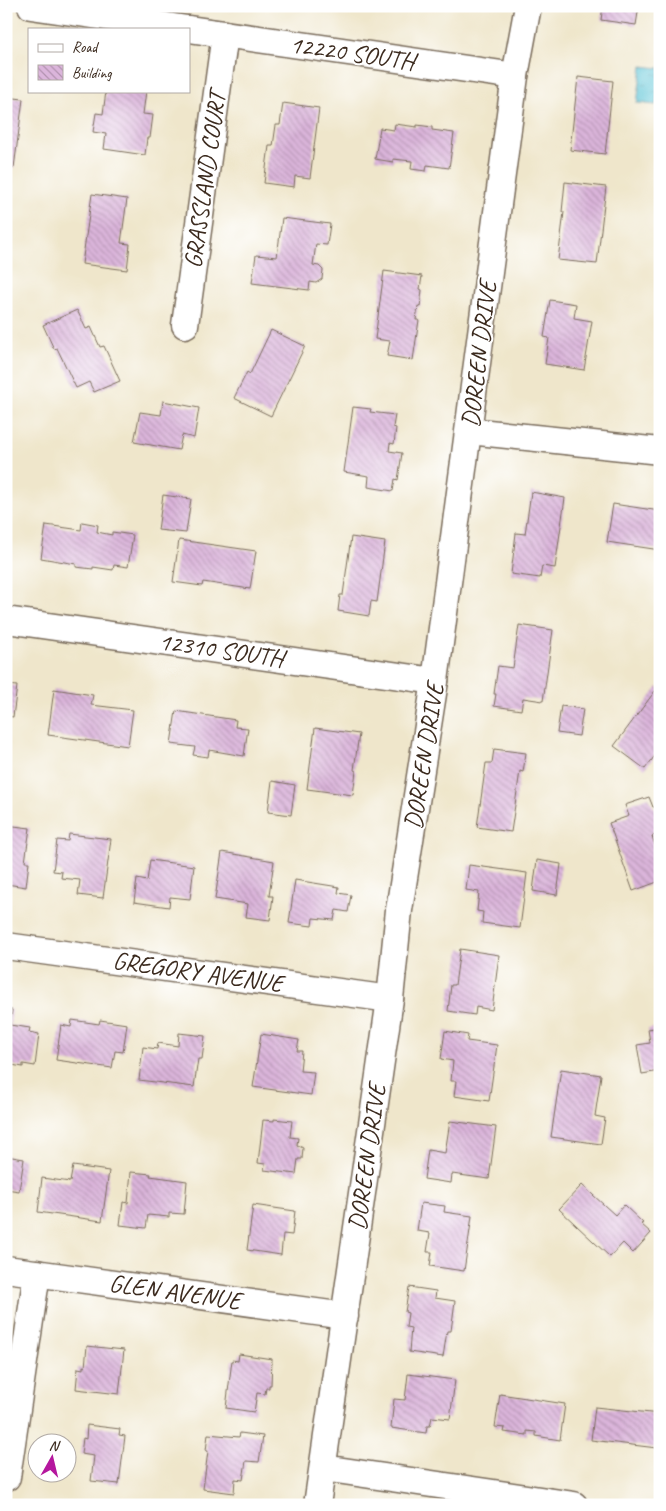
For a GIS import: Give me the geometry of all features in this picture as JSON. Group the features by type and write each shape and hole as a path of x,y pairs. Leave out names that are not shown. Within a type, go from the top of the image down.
{"street":[{"name":"12220 SOUTH","path":"31,6 181,28"},
{"name":"DOREEN DRIVE","path":"318,1505 390,999 399,910 435,681 516,76 528,6"},
{"name":"12220 SOUTH","path":"190,29 516,76"},
{"name":"GRASSLAND COURT","path":"185,325 225,34"},
{"path":"469,431 660,450"},
{"name":"12310 SOUTH","path":"6,620 435,681"},
{"name":"GREGORY AVENUE","path":"6,946 390,999"},
{"name":"GLEN AVENUE","path":"6,1269 345,1316"},
{"path":"7,1477 37,1273"},
{"path":"323,1468 574,1505"}],"water":[{"path":"642,66 660,68 656,105 637,103"}],"building":[{"path":"603,6 639,6 636,25 601,20"},
{"path":"578,77 613,81 605,154 570,150"},
{"path":"106,92 146,92 143,114 153,115 150,138 147,138 145,155 104,149 106,134 93,132 96,113 103,114"},
{"path":"6,97 23,99 14,168 6,167"},
{"path":"283,103 319,108 310,178 295,176 294,187 264,183 269,146 273,146 276,125 280,125"},
{"path":"395,124 432,127 432,130 454,133 449,168 427,165 426,171 411,169 412,161 393,159 393,162 375,159 380,128 394,130"},
{"path":"565,182 606,187 597,264 558,260 564,212 562,212"},
{"path":"92,194 127,199 121,243 130,244 127,270 82,264"},
{"path":"282,218 330,224 327,245 316,244 313,265 319,266 323,270 322,279 316,283 310,282 309,290 252,283 256,255 277,257"},
{"path":"384,271 422,276 420,307 418,306 416,320 419,320 413,360 387,356 390,341 375,339"},
{"path":"550,300 576,304 574,318 592,321 584,370 545,364 549,338 544,337"},
{"path":"77,310 86,329 91,327 100,347 104,346 120,381 94,392 89,382 76,388 57,348 54,349 43,325"},
{"path":"271,330 305,346 271,416 234,398 247,372 250,374"},
{"path":"163,401 199,408 194,438 182,435 179,450 134,442 140,412 161,415"},
{"path":"353,407 371,409 370,412 395,415 393,427 396,428 394,444 390,443 389,451 402,453 398,480 395,479 393,491 368,487 369,476 344,472"},
{"path":"531,492 565,498 555,568 542,566 540,578 511,574 516,533 525,534"},
{"path":"163,495 191,499 186,533 158,530"},
{"path":"613,504 660,511 660,550 607,542"},
{"path":"82,522 98,525 97,532 112,535 112,532 133,535 128,567 114,565 113,570 93,567 93,569 76,567 76,564 41,558 46,525 81,530"},
{"path":"351,537 385,542 377,602 371,601 369,616 338,611 340,595 343,595"},
{"path":"179,540 256,551 250,589 203,582 202,586 173,582"},
{"path":"519,625 553,630 543,701 523,698 521,710 494,706 498,666 513,668"},
{"path":"6,685 17,686 13,717 6,716"},
{"path":"658,687 660,688 660,749 645,769 614,746"},
{"path":"54,689 93,695 91,705 133,710 128,746 48,735"},
{"path":"561,706 583,709 579,736 557,733"},
{"path":"176,711 236,720 235,727 248,728 244,756 209,750 208,757 193,755 195,747 171,744"},
{"path":"315,728 359,734 353,795 307,789"},
{"path":"494,749 526,753 523,772 520,771 511,832 477,827 486,763 492,763"},
{"path":"272,781 295,785 291,815 268,812"},
{"path":"649,797 660,820 660,834 652,836 660,860 660,881 633,891 609,823 629,816 625,805"},
{"path":"6,825 30,828 25,862 29,862 26,887 6,884"},
{"path":"69,834 111,839 103,898 78,895 80,880 61,878 62,872 53,871 57,840 68,841"},
{"path":"222,852 274,861 269,896 273,896 270,920 246,917 248,904 215,899"},
{"path":"150,860 194,866 190,899 170,897 169,907 134,902 137,879 147,881"},
{"path":"537,860 561,864 557,895 533,891"},
{"path":"469,865 527,873 520,928 482,923 483,912 477,911 479,892 466,890"},
{"path":"295,880 339,887 338,893 351,895 348,912 336,910 334,920 313,918 312,926 289,923"},
{"path":"460,949 499,955 492,1010 476,1007 475,1015 448,1011 451,985 455,985"},
{"path":"6,1009 12,1010 10,1025 30,1028 29,1032 39,1034 35,1066 23,1064 23,1067 6,1064"},
{"path":"72,1020 99,1024 100,1020 127,1024 123,1052 115,1051 112,1068 56,1060 61,1025 71,1027"},
{"path":"660,1027 660,1071 642,1074 637,1045 650,1043 648,1029"},
{"path":"445,1031 468,1035 467,1041 497,1045 489,1101 454,1096 456,1081 451,1081 453,1061 441,1059"},
{"path":"179,1033 205,1036 202,1059 198,1059 194,1087 139,1080 143,1047 157,1049 158,1043 178,1046"},
{"path":"261,1034 299,1040 297,1051 302,1051 300,1071 314,1072 311,1095 253,1087"},
{"path":"561,1069 601,1075 595,1116 605,1118 601,1144 551,1137"},
{"path":"274,1119 292,1121 290,1137 298,1138 297,1145 303,1148 302,1159 298,1159 296,1174 264,1170 265,1164 258,1163 263,1120 274,1121"},
{"path":"450,1121 496,1127 489,1179 452,1174 451,1183 424,1179 428,1150 445,1153"},
{"path":"6,1156 24,1159 19,1191 6,1189"},
{"path":"73,1166 109,1171 102,1221 38,1212 42,1178 70,1182"},
{"path":"131,1172 187,1181 184,1214 169,1213 169,1217 148,1215 146,1228 120,1225 123,1202 128,1203"},
{"path":"582,1185 615,1215 624,1205 651,1233 633,1253 623,1243 610,1257 559,1209"},
{"path":"421,1203 445,1206 444,1212 472,1216 464,1271 430,1266 432,1252 427,1252 430,1233 417,1231"},
{"path":"253,1205 295,1211 292,1235 283,1234 281,1255 247,1250"},
{"path":"409,1287 436,1291 435,1298 455,1301 451,1331 447,1331 443,1357 409,1352 411,1328 406,1327 408,1313 405,1312"},
{"path":"87,1346 124,1350 119,1394 76,1389 78,1368 83,1369 83,1366 85,1367"},
{"path":"239,1354 272,1359 271,1385 269,1385 269,1388 266,1388 265,1394 257,1393 254,1412 226,1408 232,1360 238,1361"},
{"path":"408,1374 455,1380 450,1419 432,1417 430,1426 427,1426 426,1433 391,1428 394,1399 405,1400"},
{"path":"500,1394 565,1404 560,1440 536,1436 536,1432 527,1431 527,1435 504,1432 505,1428 495,1427"},
{"path":"595,1407 660,1414 657,1448 591,1440"},
{"path":"87,1425 120,1429 119,1435 125,1436 119,1484 91,1481 94,1456 81,1454 83,1438 86,1439"},
{"path":"240,1433 263,1436 259,1462 246,1461 243,1480 235,1479 234,1493 203,1489 208,1451 206,1451 208,1434 239,1437"}]}
